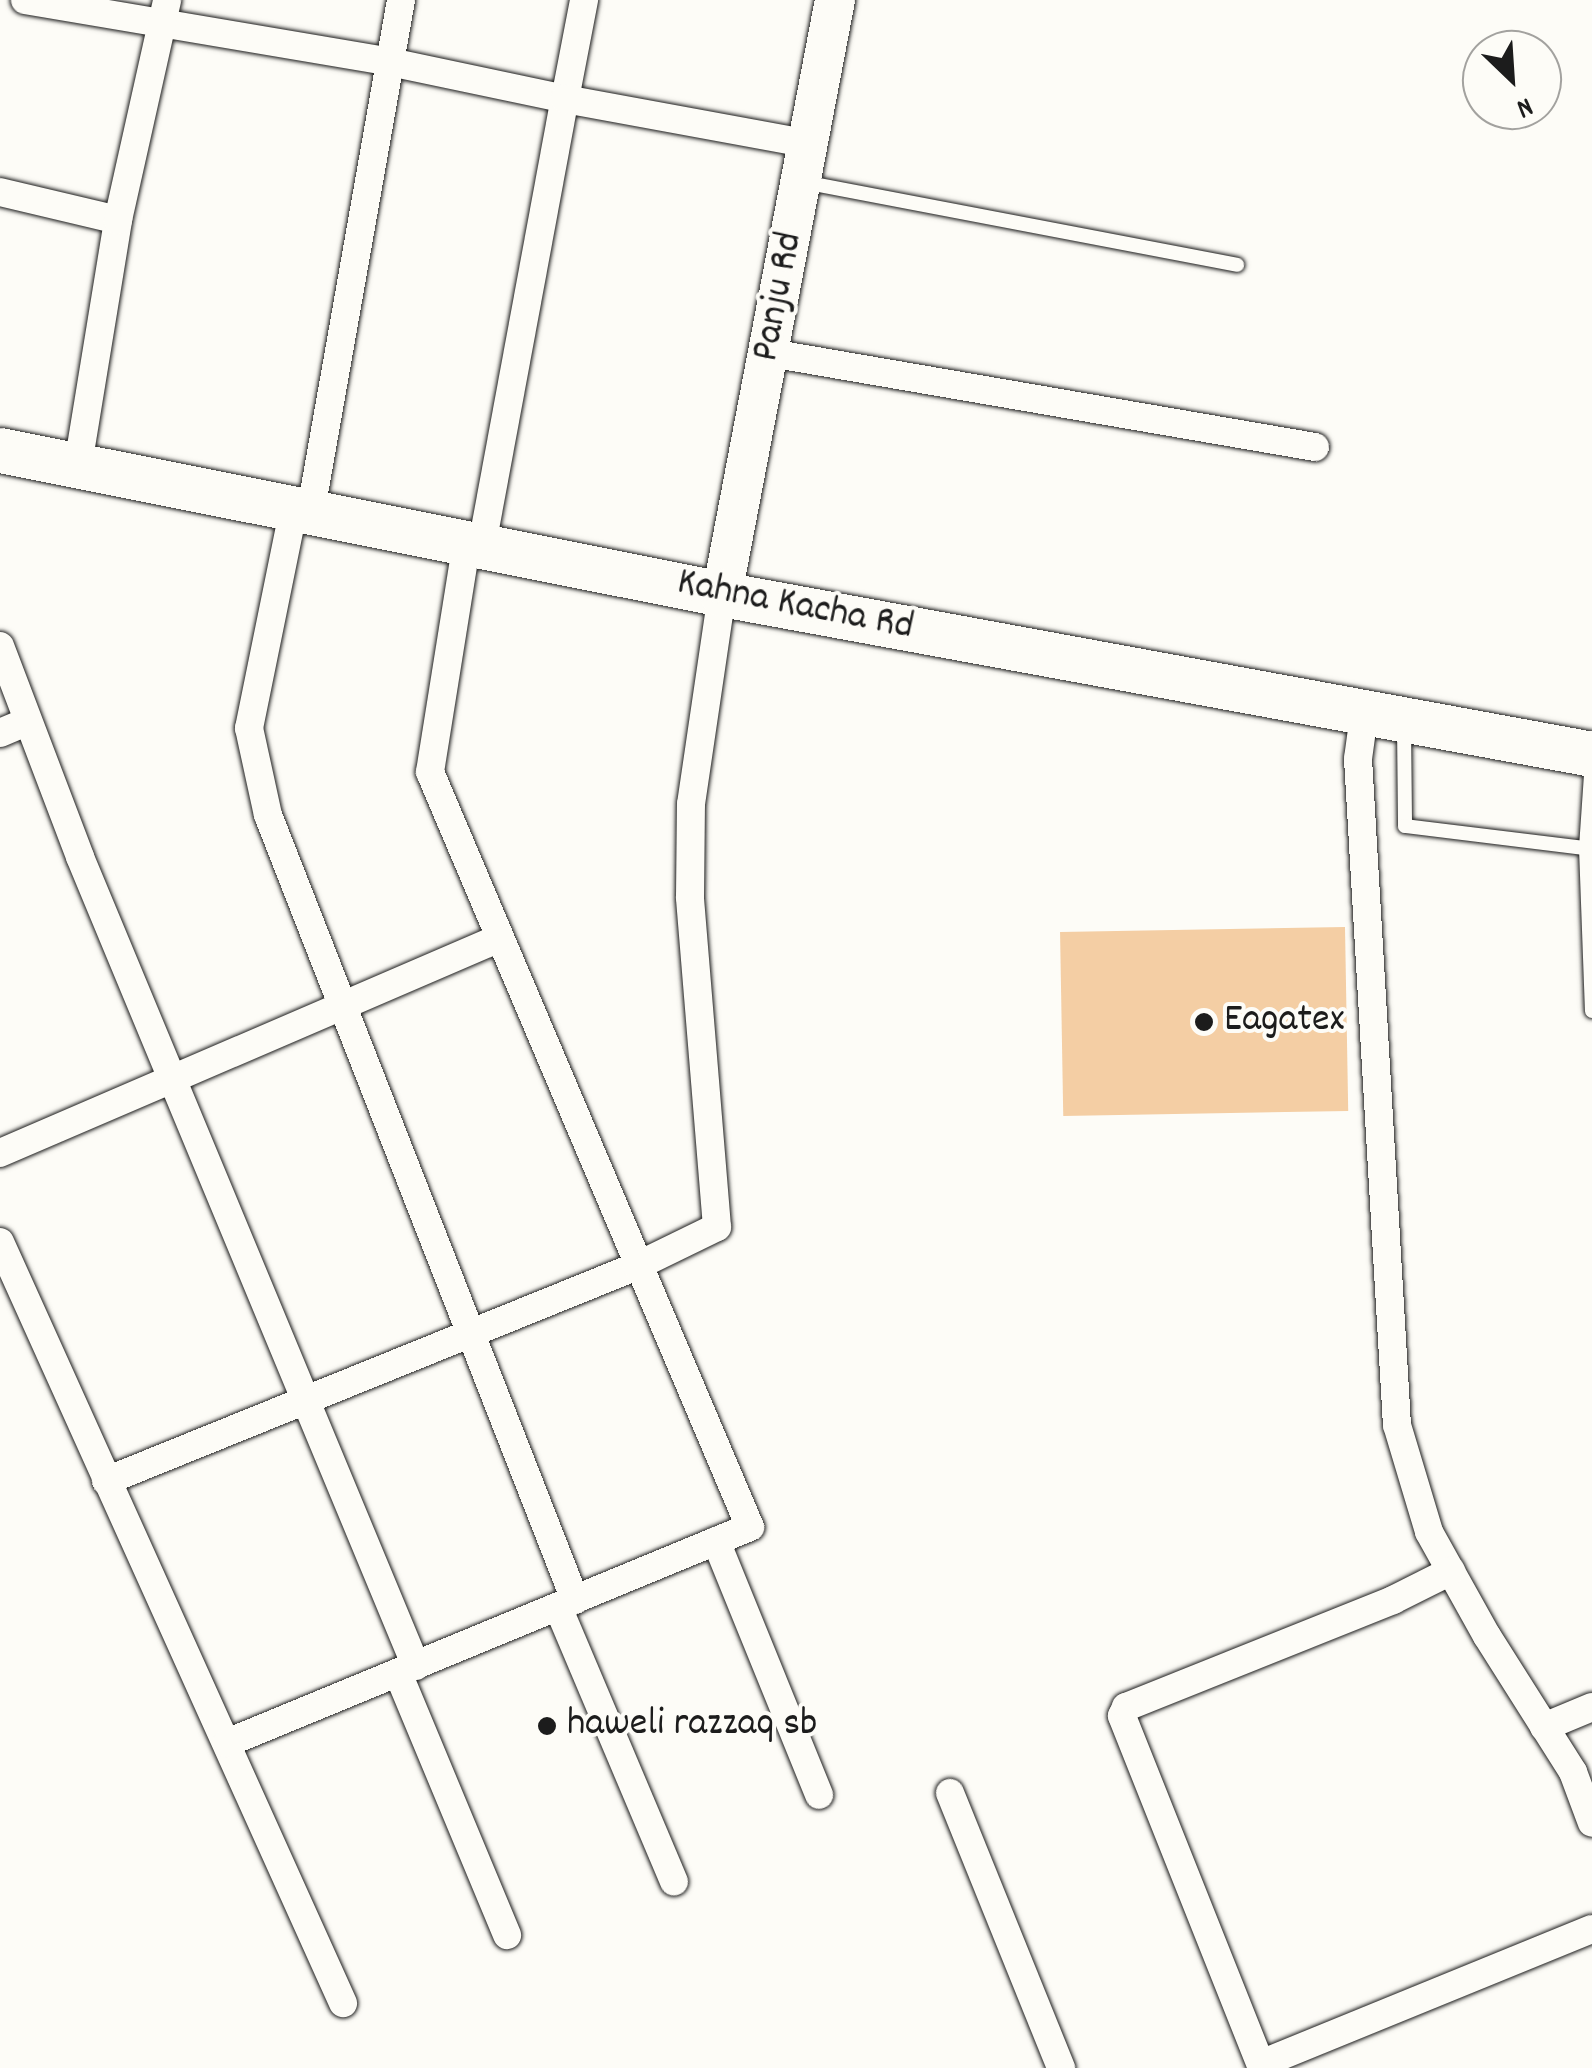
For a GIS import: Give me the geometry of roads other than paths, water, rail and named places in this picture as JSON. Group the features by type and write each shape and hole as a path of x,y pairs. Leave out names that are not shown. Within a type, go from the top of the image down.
{"main road":[{"name":"Kahna Kacha Rd","path":"0,450 722,594 1592,757"}],"street":[{"path":"26,0 165,13 566,98 806,163"},
{"path":"401,0 302,509 249,728 268,815 469,1334 566,1603 674,1881"},
{"path":"227,1743 750,1527 430,772 584,0"},
{"name":"Panju Rd","path":"722,594 835,0"},
{"path":"78,465 118,220 165,13"},
{"path":"0,192 118,220"},
{"path":"770,353 1315,447"},
{"path":"106,1481 637,1266 717,1227 690,898 691,804 722,594"},
{"path":"0,646 304,1401 507,1935"},
{"path":"1384,719 1358,759 1396,1426 1429,1532 1573,1772 1592,1823"},
{"path":"0,733 28,721"},
{"path":"0,1153 500,938"},
{"path":"0,1242 343,2003"},
{"path":"716,1541 819,1795"},
{"path":"1452,1570 1393,1600 1126,1707 1122,1716 1261,2066 1592,1929"},
{"path":"1544,1727 1592,1707"},
{"path":"950,1793 1061,2068"}],"lane":[{"path":"806,163 1238,266"},
{"path":"1384,719 1405,826 1589,848"},
{"path":"1592,757 1592,1010"}],"place":[{"name":"Eagatex","path":"1204,1022"},
{"name":"haweli razzaq sb","path":"547,1726"}]}
